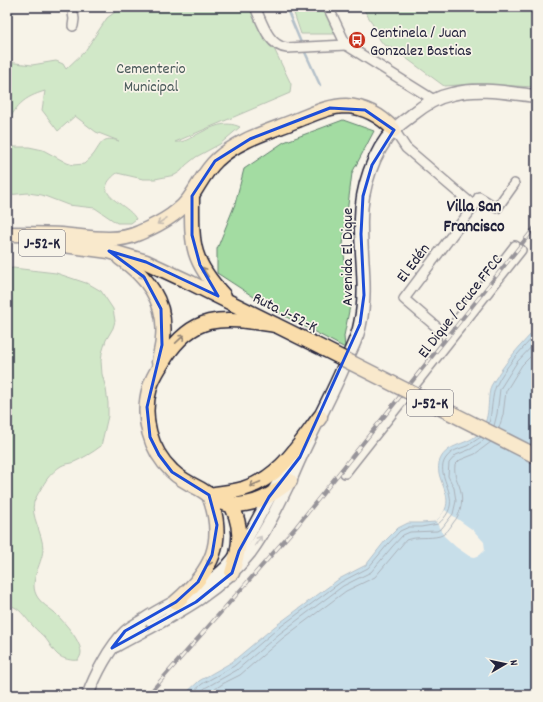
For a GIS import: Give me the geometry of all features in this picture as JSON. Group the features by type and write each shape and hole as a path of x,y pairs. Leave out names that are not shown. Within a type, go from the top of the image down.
{"main road":[{"name":"Avenida El Dique","path":"290,481 340,374 360,324 364,295 361,234 363,196 372,165 381,148 394,130 415,112 434,100 453,93 486,90 536,96"},
{"path":"7,234 40,234 110,239 127,238 138,234 160,223 178,210 192,196 205,173 215,161 236,146 250,139 330,108 347,106 365,110 380,118 394,130"},
{"path":"192,196 192,235 196,255 205,273 230,302"},
{"name":"Ruta J-52-K","path":"7,241 77,246 109,251 146,262 230,302 536,456"},
{"path":"109,251 130,265 144,277 158,301 163,318 164,336 157,370"},
{"path":"275,325 225,320 208,322 190,330 176,342 157,370 150,386 146,406 148,427 154,446 162,460 172,472 189,484 220,501 232,505 269,497 290,481"},
{"path":"209,495 252,486 274,473 293,455 320,417"},
{"path":"223,492 236,513 240,531 239,551 232,573"},
{"path":"176,602 198,582 212,556 216,535 216,525 213,504 209,495"}],"street":[{"path":"72,7 73,26"},
{"path":"255,7 271,40 279,46 287,48 346,44"},
{"path":"328,7 346,44 434,100"},
{"path":"394,130 406,148 474,206 479,198 497,208 514,184"},
{"name":"El Edén","path":"447,338 404,299 474,206"},
{"name":"El Dique / Cruce FFCC","path":"345,473 515,246 521,250 447,338"},
{"path":"88,695 112,648 125,631 150,615 199,590 227,566 239,551 254,527 269,497 292,464 300,457"},
{"path":"112,648 196,602 221,584 249,554 264,532 290,481"}],"highlighted area":[{"path":"330,108 365,110 394,130 372,165 363,196 361,234 364,295 360,324 300,457 269,497 239,551 232,573 196,602 112,648 125,631 176,602 198,582 212,555 217,525 209,495 172,472 159,455 150,437 147,407 162,345 161,309 144,277 109,251 146,262 218,296 200,265 192,235 192,196 215,161 250,139"}],"green space":[{"name":"Cementerio Municipal","path":"122,7 254,7 291,84 290,93 175,142 184,141 219,125 229,124 240,127 220,144 196,157 175,175 155,179 143,179 117,173 109,181 106,187 112,198 131,213 136,219 131,223 117,223 95,208 68,205 42,195 28,193 7,195 7,140 8,144 13,147 29,147 43,150 73,165 84,164 104,141 109,139 119,141 96,132 75,116 58,131 42,110 45,91 31,96 21,103 13,113 7,127 7,62 32,65 56,61 63,64 66,69 85,51 107,18"},
{"path":"292,7 326,7 339,34 301,34"},
{"path":"362,7 533,7 536,30 536,87 473,84 444,86 391,47 384,45"},
{"path":"343,120 374,131 352,173 343,245 350,306 344,336 345,348 277,312 217,273 217,249 235,204 244,169 284,142"},
{"path":"13,268 56,273 89,284 101,291 113,309 115,321 106,340 101,361 108,403 108,416 101,446 84,457 72,463 62,465 55,470 42,487 33,507 43,549 34,580 35,592 43,604 54,612 66,625 78,642 81,652 78,660 62,658 58,655 46,639 22,613 15,607 7,606 7,269"}],"water":[{"path":"536,329 536,695 184,695 199,681 232,662 274,627 339,579 366,565 385,541 398,528 408,523 436,522 444,512 447,503 447,497 439,473 440,460 443,454 453,447 470,440 479,433 486,421 492,384 512,356"}],"pier":[{"path":"445,510 473,530 484,542 485,550 480,555 475,557 469,556 444,536 436,522"}],"waterway":[{"path":"286,7 302,45"},
{"path":"304,50 320,85"}],"railway":[{"path":"148,695 296,527 536,226"}],"place":[{"name":"Centinela / Juan Gonzalez Bastias","path":"357,40"}],"district":[{"name":"Villa San Francisco","path":"474,215"}]}
